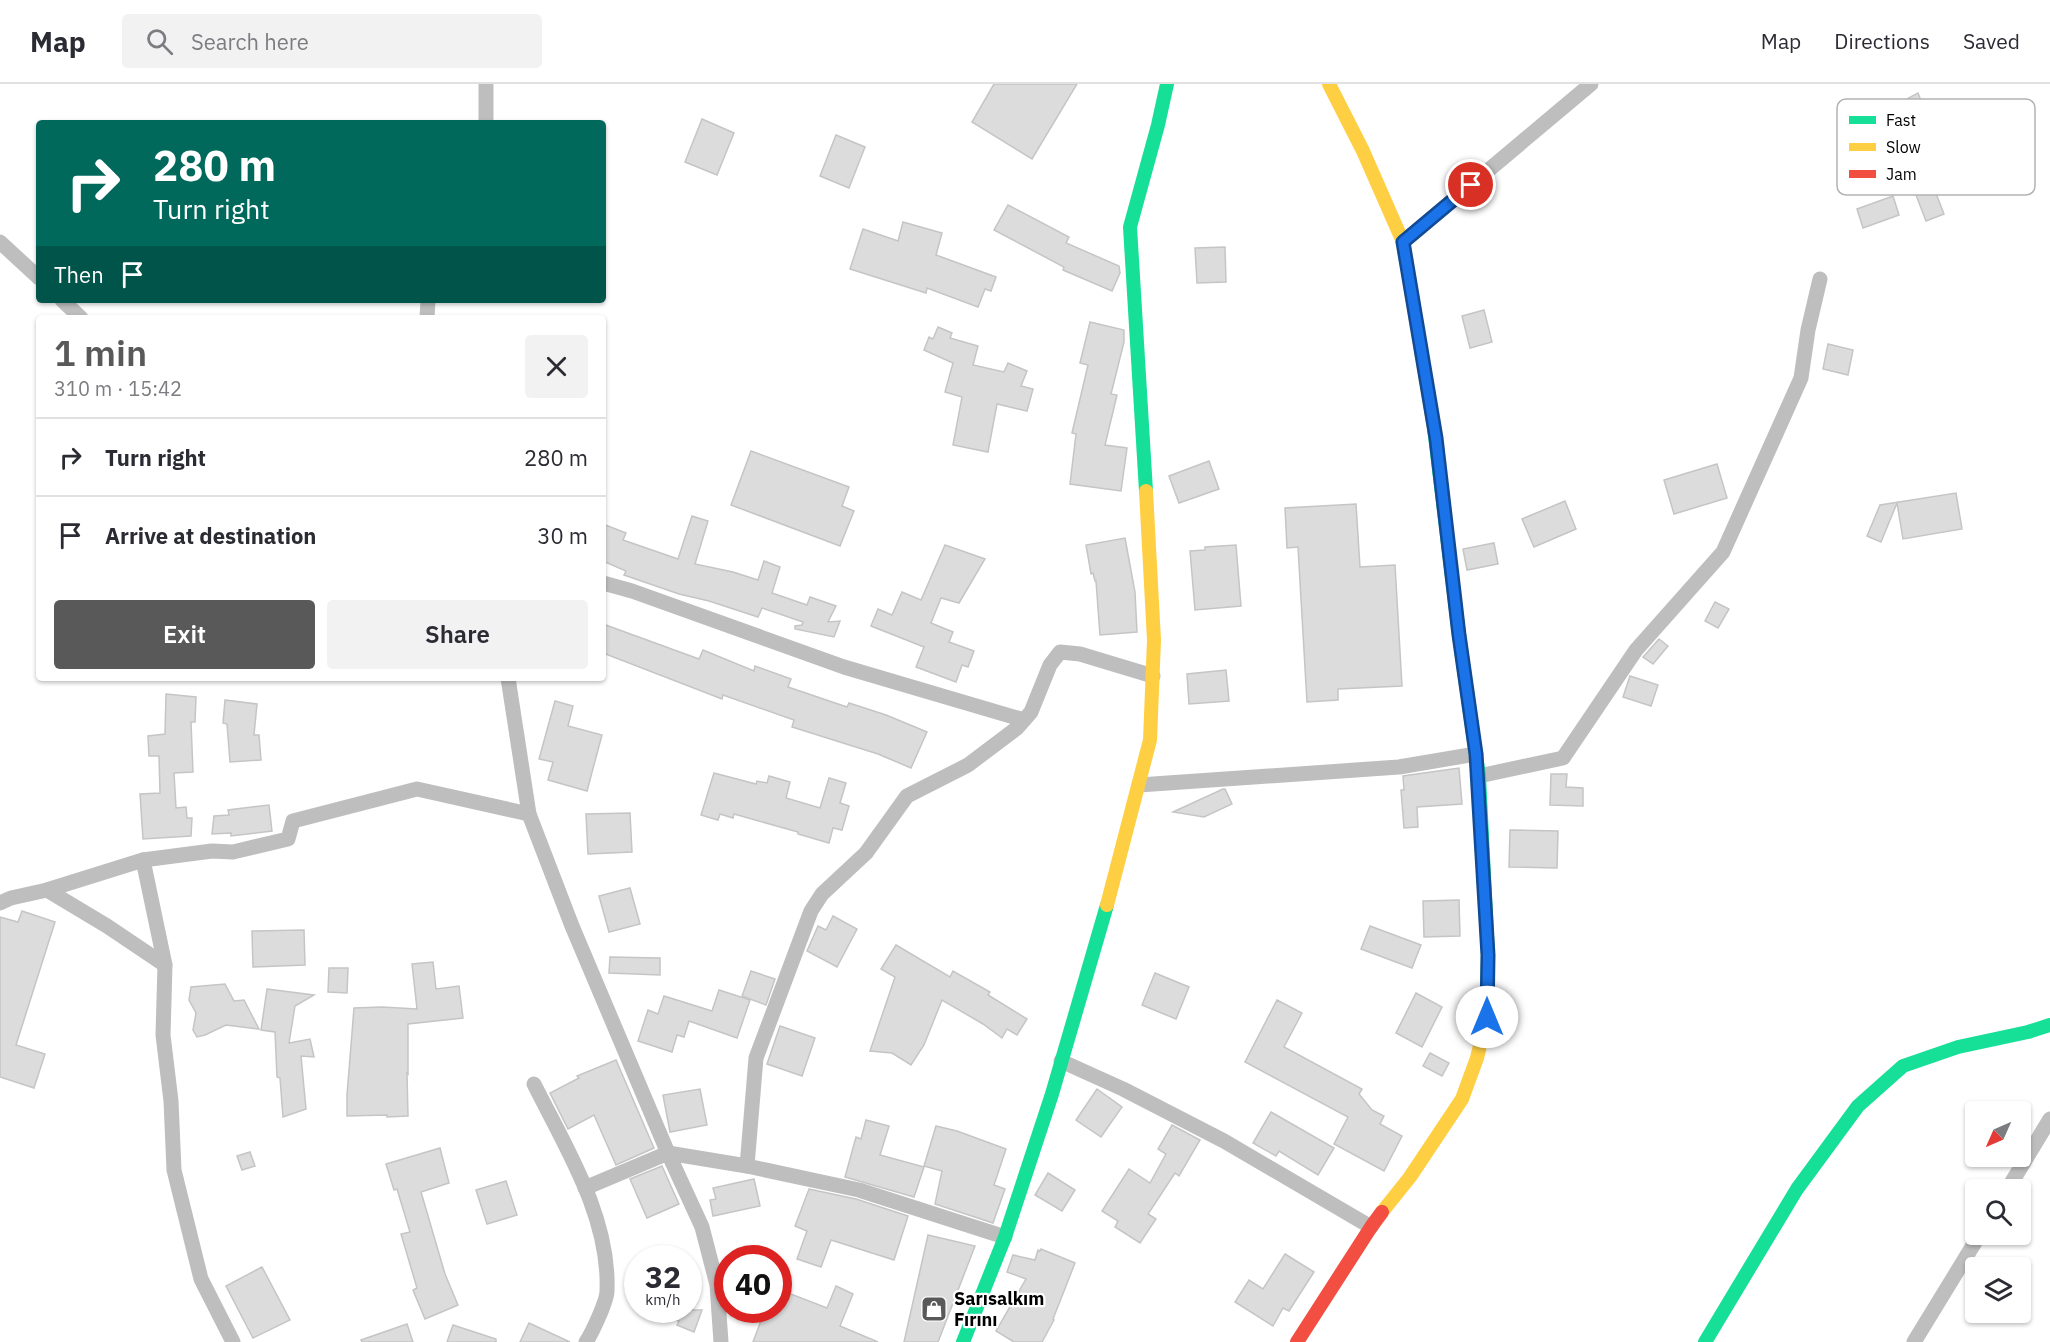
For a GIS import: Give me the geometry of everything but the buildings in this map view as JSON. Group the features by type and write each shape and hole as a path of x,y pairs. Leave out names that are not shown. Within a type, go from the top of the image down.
{"street":[{"path":"486,84 486,120"},
{"path":"963,1342 1005,1237 1062,1061 1120,860 1150,740 1154,640 1130,227 1167,84"},
{"path":"1297,1342 1371,1227 1410,1177 1462,1099 1478,1058 1487,1017 1488,955 1479,776 1459,635 1436,438 1403,242 1363,151 1329,84"},
{"path":"1403,242 1591,84"},
{"path":"0,242 36,275"},
{"path":"1479,776 1563,759 1636,650 1723,552 1801,378 1808,330 1820,279"},
{"path":"65,303 78,315"},
{"path":"606,584 632,591 844,667 1024,720"},
{"path":"747,1166 756,1058 811,911 822,894 866,853 907,796 968,765 1017,728 1031,712 1050,665 1060,652 1080,654 1153,676"},
{"path":"508,681 529,814 572,926 668,1153 702,1227 717,1285 720,1342"},
{"path":"1139,786 1399,767 1476,754"},
{"path":"0,903 11,898 47,891 143,860 212,851 233,852 288,839 293,821 417,789 529,814"},
{"path":"143,860 165,965 163,1035 171,1101 174,1170 201,1279 233,1342"},
{"path":"47,891 107,926 165,965"},
{"path":"1705,1342 1797,1189 1858,1106 1903,1066 1958,1047 2050,1025"},
{"path":"1062,1061 1123,1089 1224,1141 1371,1227"},
{"path":"534,1084 585,1188 604,1243 607,1293 586,1342"},
{"path":"2014,1179 2050,1119"},
{"path":"585,1188 668,1153 747,1166 859,1190 1005,1237"},
{"path":"1914,1342 1973,1245"}],"traffic: fast":[{"path":"1146,491 1130,227 1167,84"},
{"path":"1434,428 1479,776 1488,955 1487,1001"},
{"path":"963,1342 1005,1237 1052,1094 1107,905"},
{"path":"1705,1342 1797,1189 1858,1106 1903,1066 1958,1047 2050,1025"}],"traffic: slow":[{"path":"1329,84 1363,151 1403,242 1434,428"},
{"path":"1107,905 1150,740 1154,640 1146,491"},
{"path":"1382,1212 1410,1177 1462,1099 1477,1058 1487,1017 1487,1001"}],"traffic: jam":[{"path":"1297,1342 1382,1212"}],"place":[{"name":"Sarısalkım Fırını","path":"934,1309"}],"route":[{"path":"1471,185 1403,242 1436,438 1459,635 1479,776 1488,955 1487,1017"}]}
